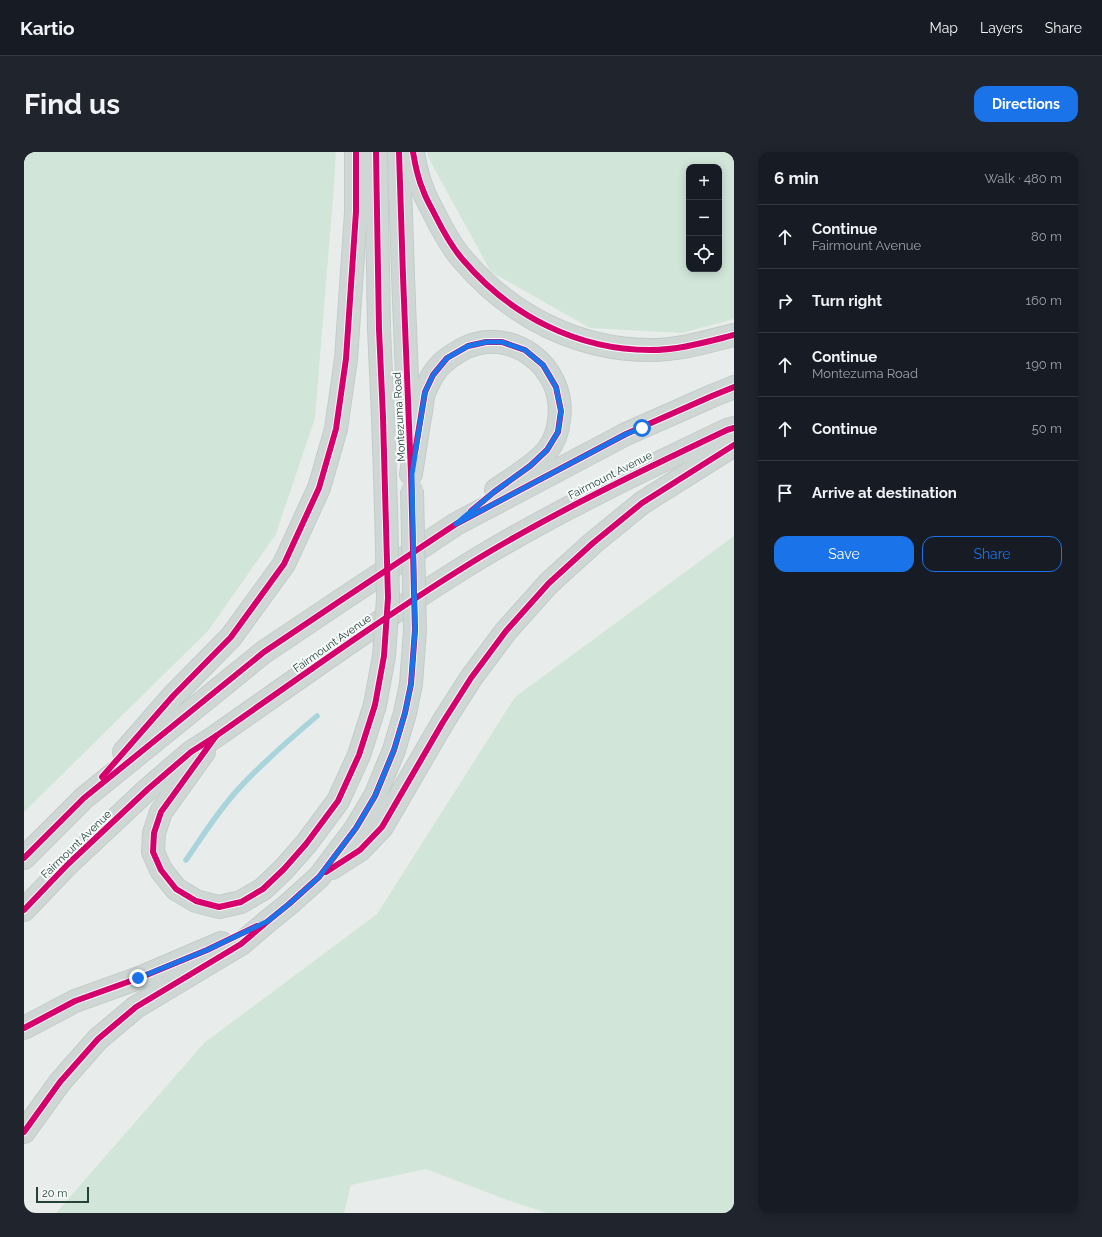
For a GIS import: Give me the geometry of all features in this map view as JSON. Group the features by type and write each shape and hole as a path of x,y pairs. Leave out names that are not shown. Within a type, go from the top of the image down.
{"main road":[{"path":"24,858 84,798 173,696 231,637 284,564 319,488 336,429 346,359 356,212 356,152"},
{"path":"216,736 162,812 154,833 153,852 160,870 176,889 196,901 219,907 241,902 263,889 284,869 306,844 338,801 359,756 375,705 384,656 388,598 379,329 376,152"},
{"name":"Montezuma Road","path":"268,921 319,877 356,828 375,796 394,750 405,713 411,684 415,630 412,482 399,152"},
{"path":"413,152 422,189 444,232 463,261 488,286 520,311 552,329 585,341 616,347 650,350 686,347 734,335"},
{"path":"412,482 425,392 433,375 447,358 468,346 486,342 502,342 525,350 543,365 556,387 561,411 558,432 547,450 530,466 494,492 456,524"},
{"path":"84,798 264,652 456,524 626,434 734,387"},
{"name":"Fairmount Avenue","path":"24,910 68,864 148,789 191,752 368,629 480,558 575,504 641,471 734,428"},
{"path":"319,877 360,850 382,827 443,722 471,678 506,631 549,583 593,542 642,503 734,445"},
{"path":"24,1028 75,1001 138,978 207,950 268,921"},
{"path":"24,1132 60,1082 98,1039 136,1007 242,944 268,921"}],"green space":[{"path":"24,152 336,152 315,418 276,534 208,631 24,812"},
{"path":"427,152 734,152 734,319 682,333 590,328 491,272 428,157"},
{"path":"734,536 734,1213 547,1213 507,1200 426,1169 351,1185 344,1213 56,1213 204,1043 377,914 515,697"}],"waterway":[{"path":"186,860 213,821 235,793 288,741 317,716"}],"cycle path":[{"path":"102,777 173,696 231,637 284,564 319,488 336,429 346,359 356,212 356,152"},
{"path":"216,736 161,812 154,833 153,852 161,870 176,889 196,901 219,907 241,902 263,889 284,869 306,844 338,801 359,755 375,705 384,656 388,598 379,329 376,152"},
{"path":"24,1132 60,1082 98,1039 136,1007 241,944 319,877 356,828 375,796 394,750 405,713 411,684 415,630 411,474 399,152"},
{"path":"413,152 421,186 456,251 483,281 503,298 525,313 548,326 572,336 597,344 623,348 650,350 671,349 734,335"},
{"path":"415,452 425,392 433,375 447,358 468,346 486,342 502,342 525,350 543,365 556,387 561,411 558,432 547,450 530,466 471,511"},
{"path":"24,858 84,798 264,652 456,524 626,434 734,387"},
{"path":"24,910 68,864 148,789 191,752 379,622 479,558 540,523 633,475 734,428"},
{"path":"326,872 360,850 382,827 443,722 471,678 506,631 549,583 593,543 642,503 734,445"},
{"path":"24,1028 75,1001 139,978 207,950 257,926"}],"route":[{"path":"138,978 207,950 268,921 319,877 356,828 375,796 394,750 405,713 411,684 415,630 412,474 425,392 433,375 447,358 468,346 486,342 502,342 525,350 543,365 556,387 561,411 558,432 547,450 530,466 494,492 456,524 626,434 642,428"}]}
